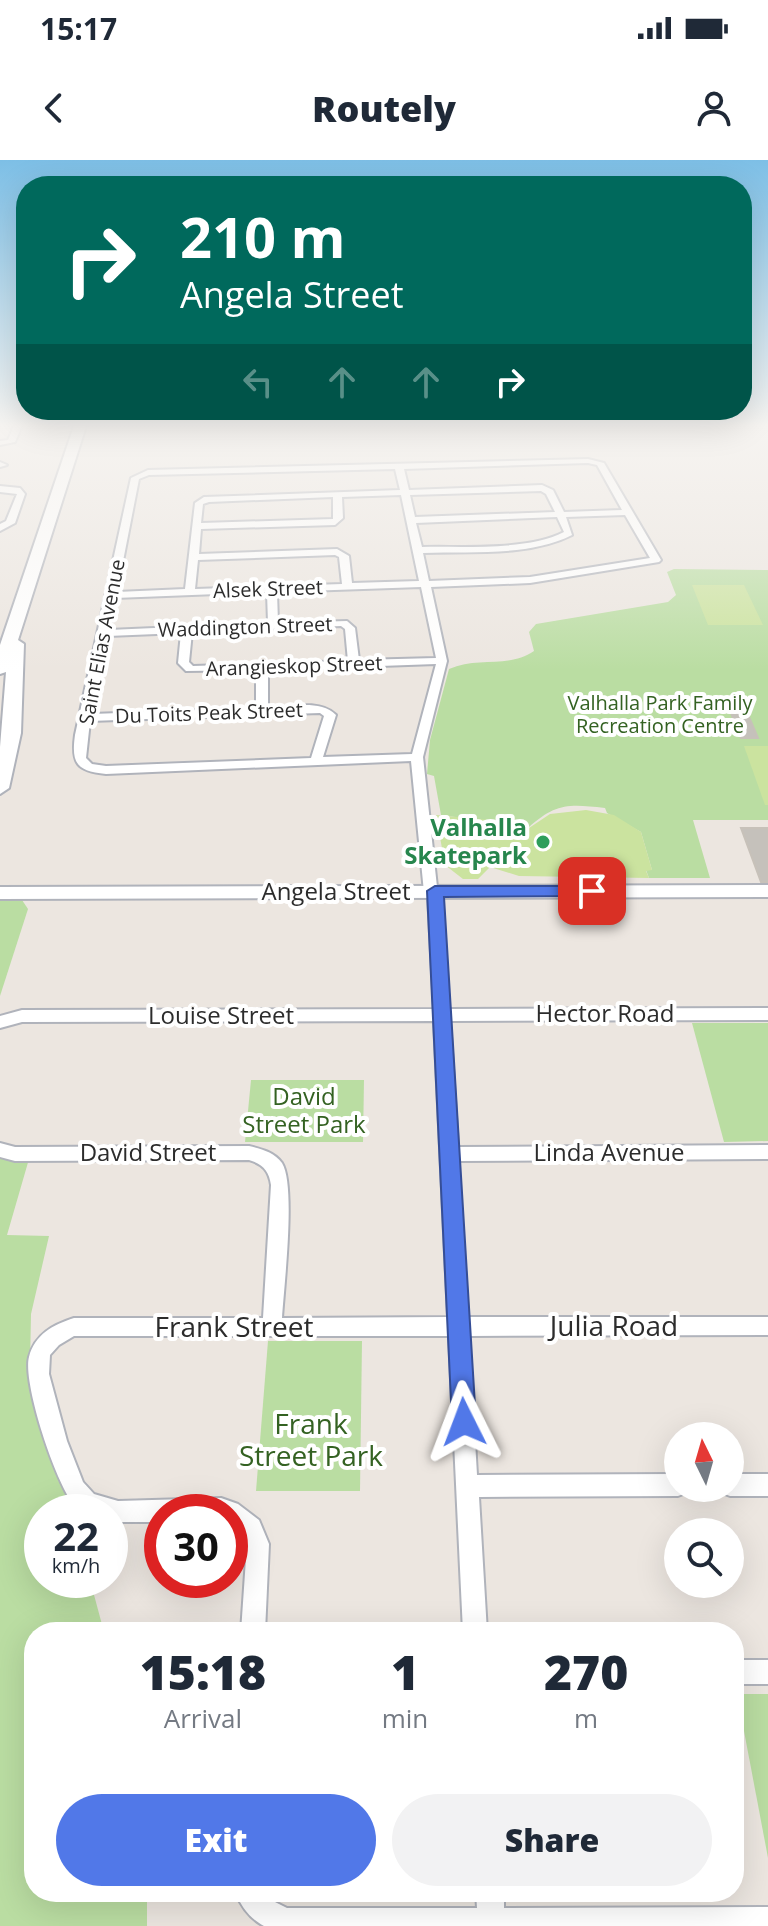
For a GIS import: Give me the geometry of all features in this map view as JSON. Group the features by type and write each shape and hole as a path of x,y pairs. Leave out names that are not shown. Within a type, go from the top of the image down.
{"main road":[{"path":"0,669 55,505"},
{"path":"0,788 12,733 15,629"}],"street":[{"path":"0,528 10,523 17,505"},
{"name":"Saint Elias Avenue","path":"131,505 86,718 80,759 86,766 99,769 417,757"},
{"path":"190,592 199,505"},
{"path":"196,526 335,522 339,518 338,505"},
{"path":"408,505 442,661 417,757 433,892 442,1015 474,1622"},
{"path":"417,550 509,545 563,537 569,533 556,505"},
{"name":"Saint Elias Avenue","path":"625,505 656,560"},
{"path":"411,520 629,512"},
{"path":"194,557 337,552 344,556 347,586"},
{"name":"Alsek Street","path":"111,595 530,580 656,560"},
{"path":"272,589 273,626"},
{"name":"Waddington Street","path":"103,633 347,624 354,663"},
{"name":"Arangieskop Street","path":"187,630 183,663 186,668 442,661"},
{"path":"262,667 262,711"},
{"name":"Du Toits Peak Street","path":"86,718 320,709 329,712 316,761"},
{"name":"Angela Street","path":"0,893 768,891"},
{"name":"Hector Road","path":"442,1015 768,1014"},
{"name":"Louise Street","path":"0,1022 22,1016 442,1015"},
{"name":"David Street","path":"0,1150 15,1154 249,1153 270,1161 278,1170 280,1185 272,1327"},
{"name":"Linda Avenue","path":"450,1154 768,1152"},
{"name":"Julia Road","path":"459,1327 768,1326"},
{"name":"Frank Street","path":"144,1511 103,1510 84,1501 70,1483 39,1374 38,1359 44,1346 56,1334 74,1327 459,1327"},
{"path":"467,1486 664,1485"},
{"path":"744,1485 768,1485"},
{"path":"248,1526 258,1544 254,1622"},
{"path":"744,1672 768,1672"},
{"path":"256,1902 265,1912 286,1922 491,1924 768,1921"},
{"path":"490,1902 491,1924"}],"green space":[{"name":"Valhalla Park Family Recreation Centre","path":"674,569 768,570 768,820 693,820 710,878 649,878 646,870 652,870 641,832 607,813 605,808 563,807 528,828 515,822 511,825 441,815 434,776 427,774 430,740 449,669 471,663 513,660 534,651 529,632 536,624 668,602 676,595 667,572"},
{"path":"692,585 744,585 763,625 708,625"},
{"path":"744,746 768,746 768,805 765,805"},
{"name":"Valhalla Skatepark","path":"586,810 614,815 641,832 652,870 646,871 649,878 519,876 490,867 478,879 463,879 445,865 436,815 490,820 526,830 550,814"},
{"path":"22,900 28,909 0,996 0,901"},
{"path":"692,1023 768,1023 768,1141 724,1142"},
{"name":"David Street Park","path":"251,1080 364,1080 363,1142 245,1142"},
{"path":"0,1158 29,1159 7,1235 49,1236 31,1314 30,1365 66,1494 24,1494 24,1598 95,1598 101,1622 24,1622 24,1902 147,1902 147,1926 0,1926"},
{"name":"Frank Street Park","path":"268,1341 362,1341 360,1491 256,1491"},
{"path":"744,1694 768,1694 768,1858 744,1731"}],"building":[{"path":"727,703 743,703 758,738 741,738"},
{"path":"741,828 768,828 768,882 761,882"}],"place":[{"name":"Valhalla Skatepark","path":"543,842"}],"route":[{"path":"464,1422 435,891 592,891"}]}
